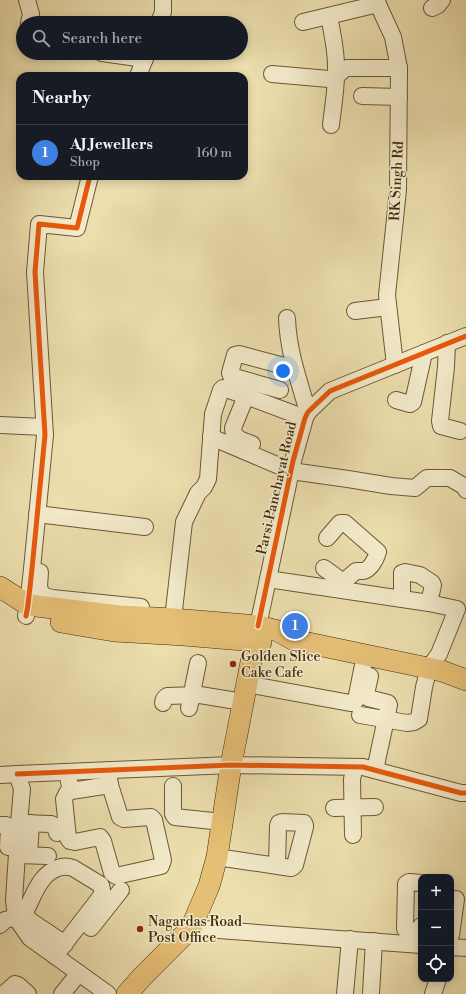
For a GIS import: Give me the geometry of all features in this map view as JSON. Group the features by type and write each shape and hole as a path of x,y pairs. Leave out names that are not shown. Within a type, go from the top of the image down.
{"main road":[{"path":"0,587 27,611 77,606 119,610 173,618 256,633 277,646 294,640 442,671 466,680"},
{"path":"0,604 114,631 184,635 256,633"},
{"path":"127,994 191,928 209,886 217,857 231,765 256,633"}],"street":[{"path":"27,0 31,16"},
{"path":"162,16 163,0"},
{"path":"303,22 377,2"},
{"name":"RK Singh Rd","path":"377,2 393,37 399,68 398,190 386,295 395,365"},
{"path":"329,16 335,46 336,77 331,126"},
{"path":"140,72 144,60"},
{"path":"272,74 333,79 347,68 399,68"},
{"path":"362,96 399,97"},
{"path":"77,606 42,595 39,587 45,435 35,272 39,224 77,228 89,180"},
{"path":"355,311 388,307"},
{"path":"287,318 290,352 306,415"},
{"name":"Parsi Panchayat Road","path":"256,633 292,466 306,415 330,391 466,336"},
{"path":"447,343 446,368 440,421 441,426 460,431"},
{"path":"396,400 410,404 413,402 424,353"},
{"path":"280,390 231,376 230,373 235,355 239,354 295,369"},
{"path":"173,618 184,522 198,493 208,480 214,412 221,390 223,388 306,415"},
{"path":"246,396 233,428 235,437 272,454 292,466"},
{"path":"0,425 44,427"},
{"path":"211,437 292,466 348,479 391,486 415,488 427,478 450,478 465,487 466,490"},
{"path":"42,514 145,527"},
{"path":"27,611 42,514"},
{"path":"327,538 340,523 344,523 378,552 376,558 367,570 356,570 339,585"},
{"path":"324,568 339,585"},
{"path":"402,599 402,573 420,574 433,585 429,603"},
{"path":"268,578 339,585 402,599 429,603 461,613 439,654 429,668 424,687 419,719 414,722 407,723 360,715"},
{"path":"119,610 141,607"},
{"path":"163,703 167,696 190,701 200,694 245,693 353,703 356,700 370,656"},
{"path":"370,656 366,694 368,698 388,703 389,705 375,770"},
{"path":"190,701 198,663"},
{"path":"109,778 120,817 124,819 151,816 154,820 163,860 161,866 116,876 112,873 103,841 100,837 75,842 70,841 68,838 64,799 67,793 71,791 109,778 231,765 351,771 363,768 466,793"},
{"path":"351,771 353,835"},
{"path":"0,775 67,772 109,778"},
{"path":"67,772 71,791"},
{"path":"17,774 22,789 25,823 17,857 7,886 7,900 21,917 30,938 60,959 83,984 108,994"},
{"path":"173,786 173,814 175,817 222,822"},
{"path":"334,808 375,807"},
{"path":"25,823 51,824 55,826 57,833"},
{"path":"0,825 8,826 17,857"},
{"path":"17,857 48,856"},
{"path":"217,857 277,866"},
{"path":"21,917 42,879 52,870 63,866 68,866 101,886 102,894 65,944 60,959"},
{"path":"417,937 405,929 406,884 408,882 418,883"},
{"path":"60,959 121,890"},
{"path":"454,913 456,899"},
{"path":"0,926 5,920 21,917 29,920 65,944"},
{"path":"191,928 374,941 417,937"},
{"path":"345,994 350,939"},
{"path":"371,994 374,941"},
{"path":"454,947 466,948"},
{"path":"433,994 437,982"},
{"path":"4,994 14,984 16,984 28,994"},
{"path":"62,994 83,984"}],"cycle path":[{"path":"26,616 45,435 35,272 39,224 77,228 89,180"},
{"path":"258,626 293,461 308,412 330,391 466,336"},
{"path":"17,774 231,765 363,767 461,793 466,793"}],"place":[{"name":"AJ Jewellers","path":"295,626"},
{"name":"Golden Slice Cake Cafe","path":"233,664"},
{"name":"Nagardas Road Post Office","path":"140,929"}]}
